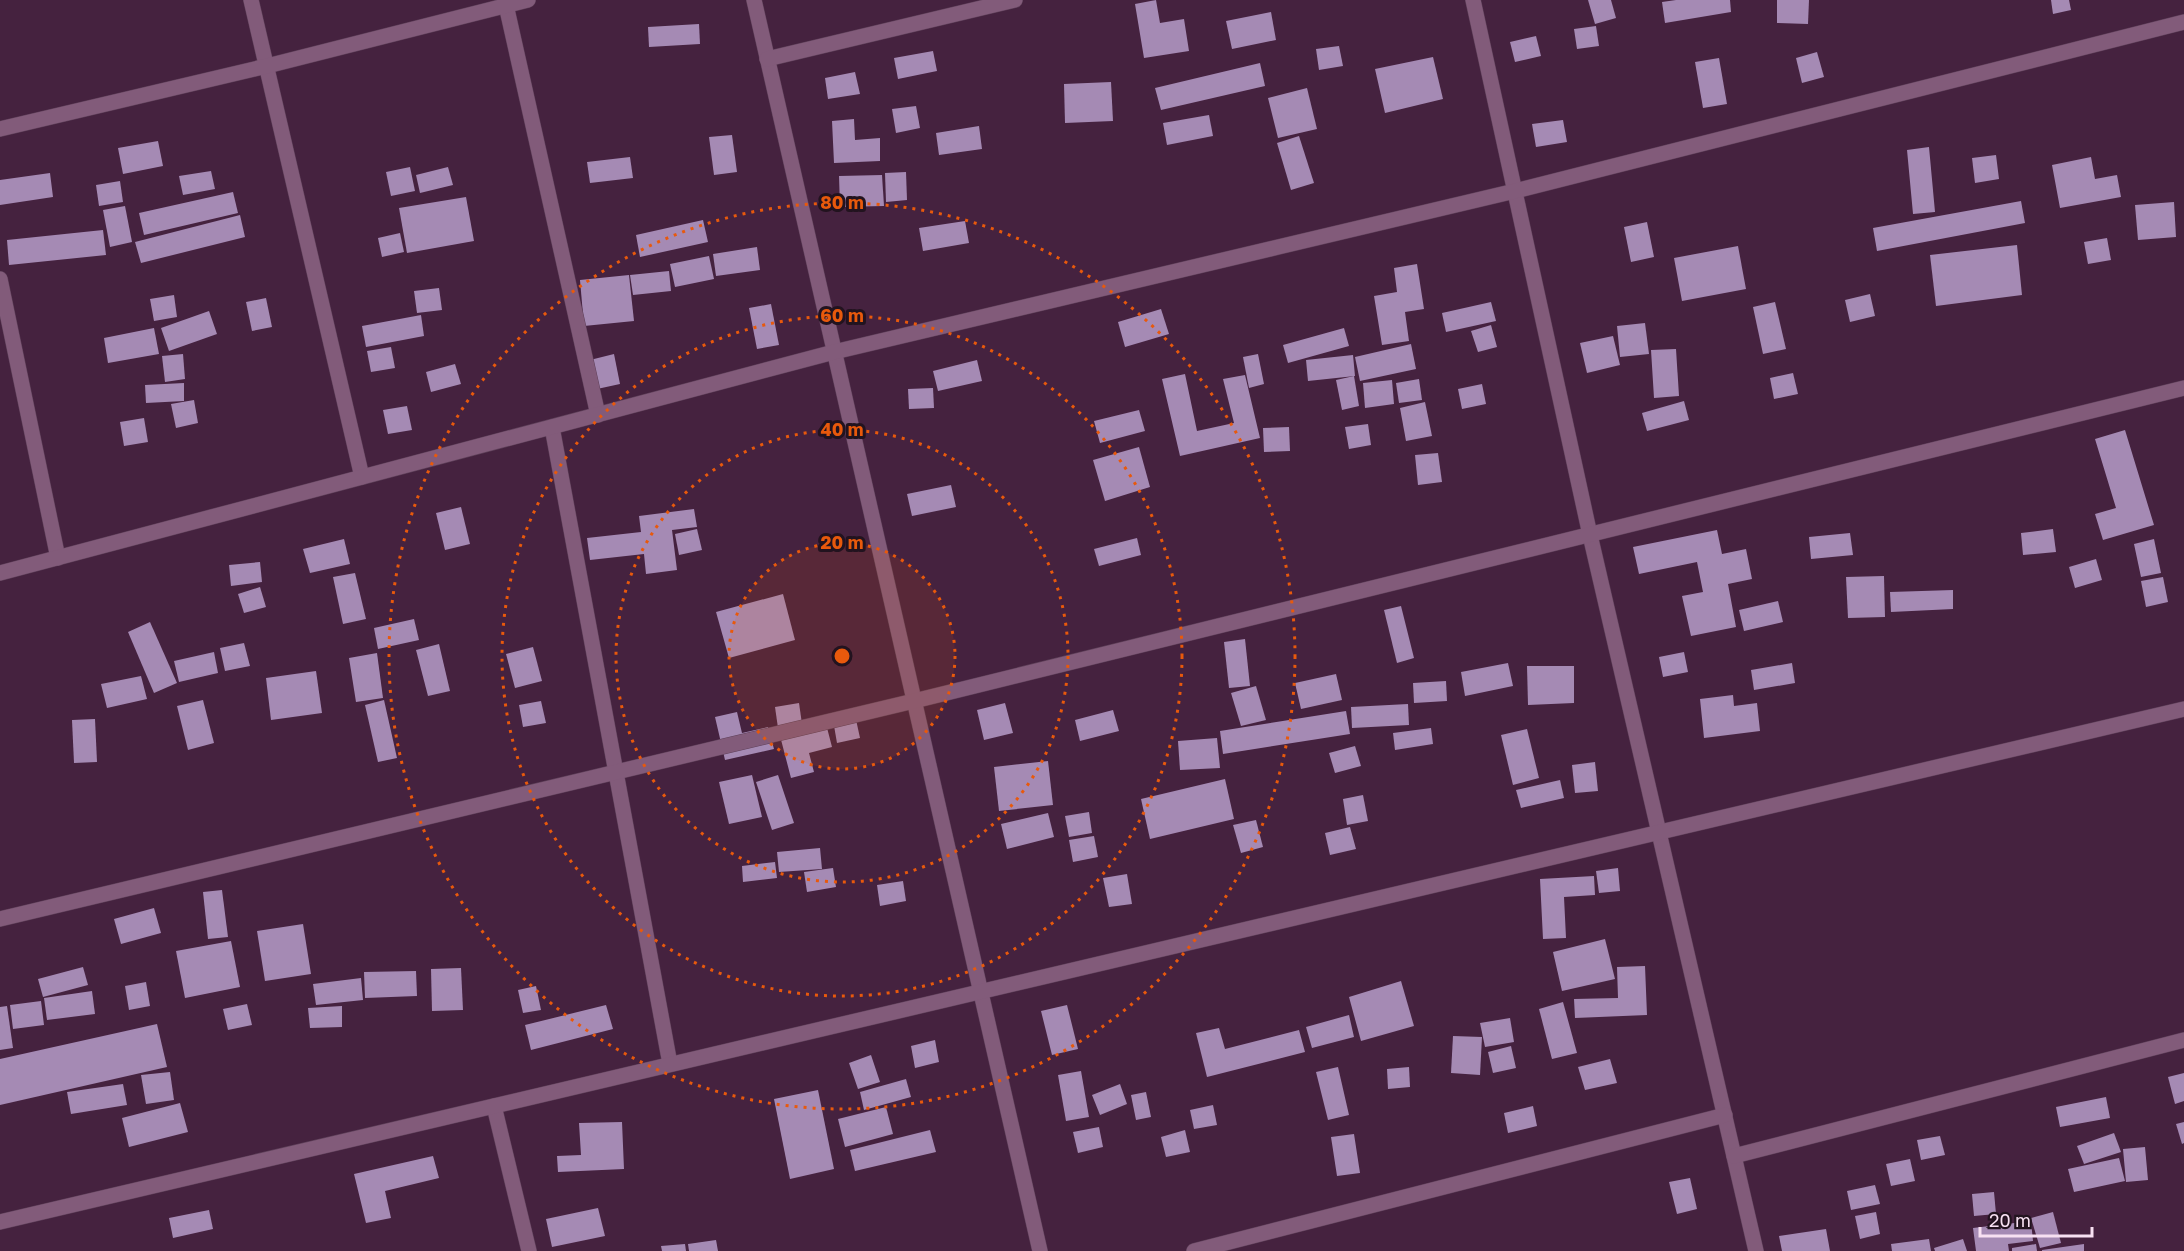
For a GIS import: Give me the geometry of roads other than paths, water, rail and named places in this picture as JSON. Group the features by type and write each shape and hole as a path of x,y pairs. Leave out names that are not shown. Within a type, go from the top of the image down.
{"street":[{"path":"251,0 362,477"},
{"path":"0,129 267,66 528,0"},
{"path":"754,0 1040,1251"},
{"path":"767,59 1015,0"},
{"path":"1473,0 1590,535 1756,1251"},
{"path":"506,5 598,414"},
{"path":"0,573 834,352 1515,191 2184,22"},
{"path":"0,279 58,558"},
{"path":"0,919 914,701 2184,388"},
{"path":"552,427 670,1064"},
{"path":"0,1222 2184,709"},
{"path":"1734,1156 2184,1040"},
{"path":"494,1106 528,1251"},
{"path":"1194,1251 1725,1115"}]}
